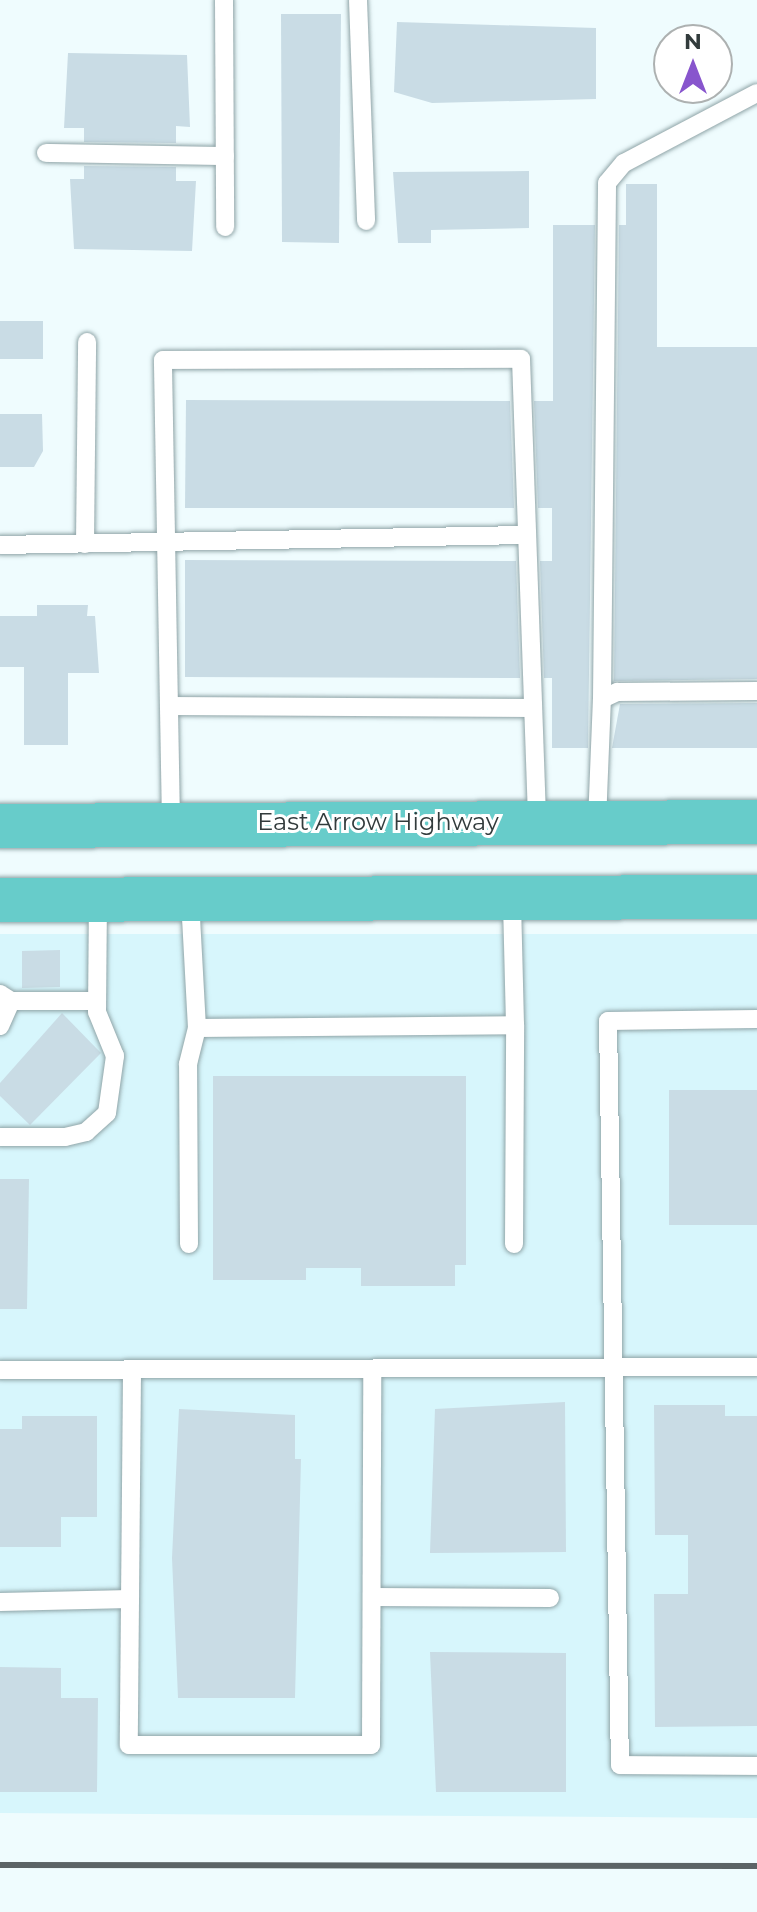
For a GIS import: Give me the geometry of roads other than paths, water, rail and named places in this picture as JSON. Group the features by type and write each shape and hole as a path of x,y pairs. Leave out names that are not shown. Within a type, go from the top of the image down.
{"main road":[{"name":"East Arrow Highway","path":"0,826 757,822"},
{"path":"0,900 757,897"}],"lane":[{"path":"224,0 225,227"},
{"path":"358,0 366,221"},
{"path":"597,822 602,699 607,183 624,163 757,93"},
{"path":"46,153 225,156"},
{"path":"85,544 87,342"},
{"path":"171,823 163,360 521,359 537,822"},
{"path":"0,545 527,535"},
{"path":"602,699 617,692 757,691"},
{"path":"169,706 533,708"},
{"path":"512,898 514,1244"},
{"path":"189,1244 188,1064 197,1028 190,899"},
{"path":"0,1137 65,1137 86,1132 107,1113 115,1056 97,1001 98,900"},
{"path":"0,1026 5,997 97,1001"},
{"path":"757,1019 608,1021 620,1765 757,1766"},
{"path":"197,1028 515,1025"},
{"path":"0,1370 132,1372 757,1367"},
{"path":"132,1372 129,1745 371,1745 372,1370"},
{"path":"372,1597 550,1598"},
{"path":"0,1602 130,1599"}],"railway":[{"path":"0,1865 757,1866"}]}
